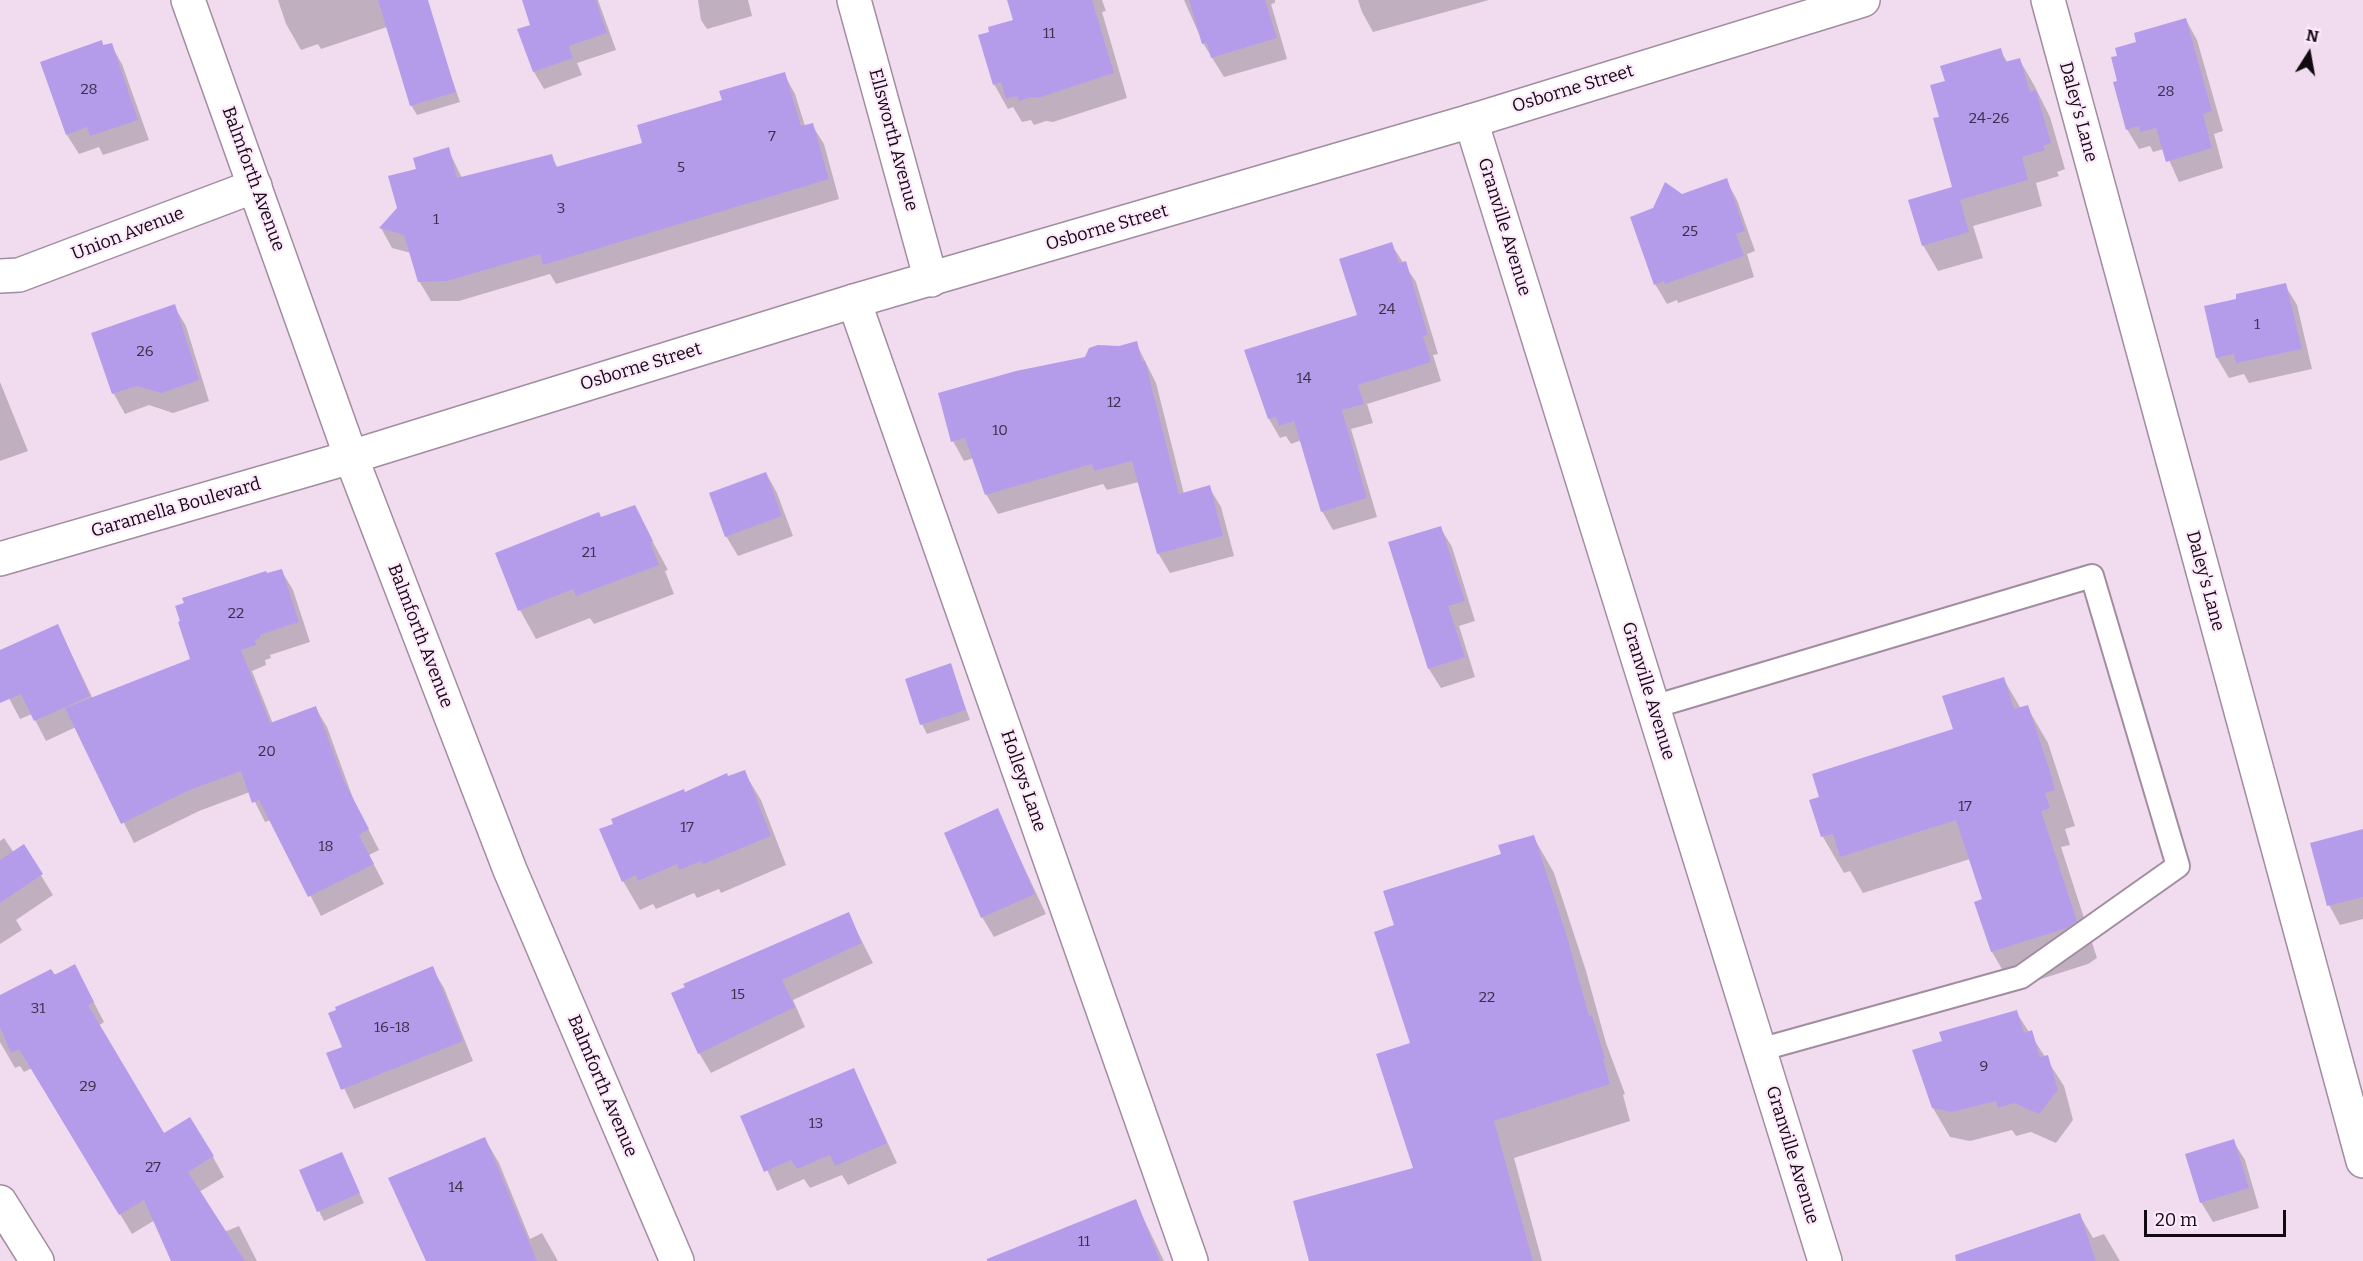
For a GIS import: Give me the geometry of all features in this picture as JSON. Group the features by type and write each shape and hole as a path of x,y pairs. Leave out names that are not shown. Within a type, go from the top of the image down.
{"street":[{"name":"Balmforth Avenue","path":"188,0 351,457 510,870 677,1261"},
{"name":"Ellsworth Avenue","path":"854,0 931,280"},
{"name":"Osborne Street","path":"351,457 854,301 1471,121 1818,6 1863,0"},
{"name":"Daley's Lane","path":"2048,0 2363,1161"},
{"name":"Granville Avenue","path":"1471,121 1825,1261"},
{"name":"Union Avenue","path":"0,276 19,275 255,186"},
{"name":"Holleys Lane","path":"854,301 1191,1261"},
{"name":"Garamella Boulevard","path":"0,559 351,457"},
{"path":"0,1202 37,1261"}],"lane":[{"path":"1653,707 2092,576 2178,866 2021,977 1759,1050"}],"building":[{"path":"378,0 428,0 456,92 410,106"},
{"path":"522,0 596,0 607,33 569,46 573,58 533,72 517,29 530,25"},
{"path":"1007,0 1092,0 1114,73 1038,98 1031,97 1019,101 1017,96 1006,99 1001,82 993,85 978,35 989,32 988,27 1013,20"},
{"path":"1189,0 1265,0 1277,38 1211,58 1207,43 1202,44"},
{"path":"2186,18 2212,111 2203,114 2212,148 2166,162 2156,128 2140,132 2139,126 2126,130 2113,82 2117,81 2111,57 2117,56 2115,48 2136,42 2134,33"},
{"path":"102,40 103,45 112,43 138,120 90,136 87,127 66,135 40,62"},
{"path":"2001,48 2005,62 2020,58 2030,92 2036,90 2051,143 2043,146 2045,150 2022,157 2028,180 1960,200 1969,232 1922,246 1908,200 1952,187 1933,118 1939,117 1930,85 1945,81 1940,66"},
{"path":"785,72 801,126 813,123 829,179 543,265 540,254 447,281 418,282 404,235 379,228 397,208 388,176 416,169 413,158 449,147 457,178 552,154 556,167 642,143 637,125 722,100 719,91"},
{"path":"1727,178 1745,231 1736,234 1744,256 1665,284 1664,281 1654,285 1630,217 1653,208 1665,182 1682,194"},
{"path":"1392,242 1399,263 1406,261 1428,335 1423,336 1431,362 1358,385 1364,404 1342,410 1367,498 1321,512 1294,421 1279,426 1276,417 1268,419 1244,350 1357,315 1339,259"},
{"path":"2286,283 2302,349 2236,363 2234,354 2216,358 2204,306 2236,299 2236,294"},
{"path":"175,304 199,380 161,393 137,386 112,394 91,333"},
{"path":"1137,341 1142,361 1145,361 1179,494 1210,485 1223,536 1157,554 1132,461 1094,471 1092,464 985,495 965,438 951,442 938,393 1016,371 1085,357 1089,348 1098,345 1119,346"},
{"path":"766,472 782,516 725,537 709,493"},
{"path":"635,505 653,541 650,542 659,565 576,596 573,589 518,611 495,553 599,512 601,517"},
{"path":"1441,526 1465,601 1448,606 1465,657 1428,669 1388,542"},
{"path":"282,569 299,622 260,635 260,638 255,640 256,645 241,650 270,723 316,706 343,779 369,829 359,835 374,864 308,897 259,800 252,803 241,771 187,791 121,824 65,708 190,659 175,606 184,603 182,598 266,571 267,573"},
{"path":"58,624 90,696 34,721 21,694 0,703 0,650"},
{"path":"951,663 966,710 920,725 905,679"},
{"path":"2004,677 2014,709 2028,705 2051,774 2055,790 2045,793 2050,808 2041,811 2077,921 2067,928 1991,952 1974,902 1982,899 1956,820 1840,857 1833,834 1821,837 1809,800 1819,797 1812,774 1953,729 1942,696"},
{"path":"745,770 771,836 703,864 701,861 679,870 677,864 638,881 636,875 622,882 599,829 613,824 611,819 684,789 685,792 727,773 728,776"},
{"path":"998,808 1035,894 981,918 944,833"},
{"path":"2363,829 2363,897 2327,906 2310,843"},
{"path":"1534,835 1566,933 1589,1016 1592,1015 1610,1084 1494,1121 1533,1261 1309,1261 1293,1201 1413,1168 1376,1054 1410,1043 1374,932 1394,925 1383,891 1501,854 1498,845"},
{"path":"24,844 43,874 0,903 0,860"},
{"path":"849,912 862,943 782,980 795,1007 698,1054 671,993 685,987 683,984"},
{"path":"75,964 94,1002 88,1005 164,1133 190,1117 214,1156 188,1172 245,1261 171,1261 144,1200 119,1215 19,1049 11,1053 0,1027 0,995 51,969 55,975"},
{"path":"433,966 463,1041 341,1090 326,1053 342,1047 328,1013 336,1010 335,1007"},
{"path":"2017,1010 2024,1033 2032,1030 2040,1057 2048,1055 2058,1090 2039,1114 2014,1103 1998,1108 1996,1101 1952,1112 1932,1108 1912,1050 1942,1041 1939,1032"},
{"path":"854,1068 887,1143 835,1166 830,1155 797,1169 791,1160 764,1172 740,1116"},
{"path":"485,1137 537,1261 426,1261 388,1178"},
{"path":"2234,1139 2249,1188 2200,1203 2185,1154"},
{"path":"342,1152 360,1193 317,1212 299,1170"},
{"path":"1136,1199 1160,1261 987,1261 987,1259"},
{"path":"2080,1213 2096,1261 1956,1261 1955,1255"}]}
